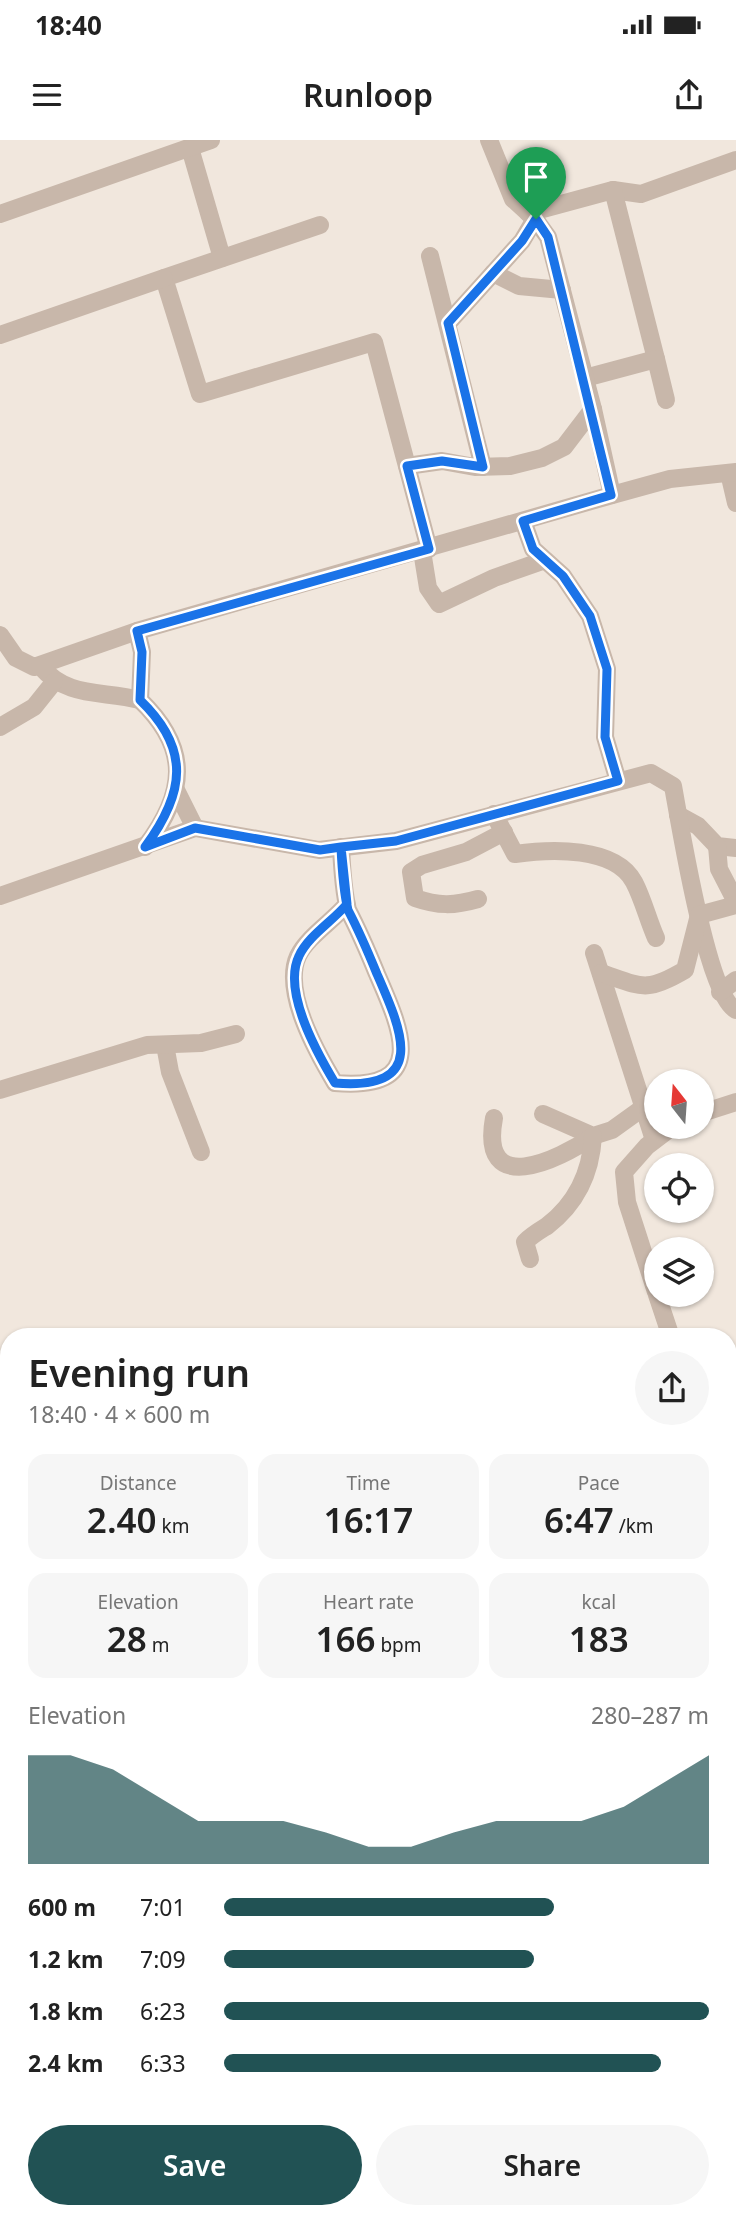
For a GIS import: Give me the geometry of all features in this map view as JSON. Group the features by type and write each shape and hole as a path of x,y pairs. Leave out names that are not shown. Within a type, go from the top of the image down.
{"street":[{"path":"0,214 211,140"},
{"path":"489,140 513,199 532,216 548,237 593,409 611,495"},
{"path":"190,148 222,258"},
{"path":"532,216 613,190 641,194 736,160"},
{"path":"613,190 666,400"},
{"path":"448,323 522,241 532,216"},
{"path":"0,335 320,225"},
{"path":"430,256 483,467"},
{"path":"494,273 519,286 562,290"},
{"path":"164,278 200,394 374,342 426,550 428,588 439,604 494,578 545,560"},
{"path":"584,378 656,359"},
{"path":"407,466 442,461 483,467 509,466 542,458 564,447 593,409"},
{"path":"0,635 16,659 34,667 40,666 137,631 670,479 733,472 736,503"},
{"path":"523,521 533,549 563,576 590,616 607,669 605,737 618,781"},
{"path":"137,631 142,652 140,700"},
{"path":"40,666 54,682 72,690 140,700 163,723 177,768 176,790 170,808 145,847"},
{"path":"0,727 34,706 54,682"},
{"path":"0,896 195,828 320,850 396,841 651,773 666,779 673,786 699,915 720,992 736,1010"},
{"path":"176,790 195,828"},
{"path":"494,814 515,854 541,850 617,863 634,881 656,938"},
{"path":"678,815 698,826 717,846 719,869 736,904 699,915"},
{"path":"478,899 456,906 433,904 415,898 411,872 422,865 466,852 504,832"},
{"path":"717,846 736,848"},
{"path":"341,847 347,904 393,1008 403,1042 397,1067 384,1079 363,1086 335,1083 315,1051 292,980 299,955 347,904"},
{"path":"601,973 648,988 674,977 685,970 699,915"},
{"path":"494,1118 490,1136 494,1153 508,1166 525,1167 566,1155 593,1136 612,1130 644,1107 594,953"},
{"path":"720,992 736,980"},
{"path":"0,1090 147,1045 201,1043 236,1034"},
{"path":"165,1045 170,1072 201,1152"},
{"path":"714,1109 736,1102"},
{"path":"544,1114 593,1136"},
{"path":"530,1259 524,1242 566,1208 583,1184 592,1160 593,1136"},
{"path":"644,1253 623,1186 624,1172 654,1140"},
{"path":"661,1307 668,1328"}],"route":[{"path":"536,219 522,241 448,323 483,467 442,461 407,466 429,549 137,631 142,652 140,700 163,723 177,768 176,790 170,808 145,847 195,828 267,843 320,850 341,847 343,888 347,904 299,955 292,980 315,1051 335,1083 363,1086 384,1079 397,1067 403,1042 393,1008 348,910 347,904 343,888 341,847 396,841 618,781 605,737 607,669 590,616 563,576 533,549 523,521 611,495 593,409 548,237 536,219"}]}
